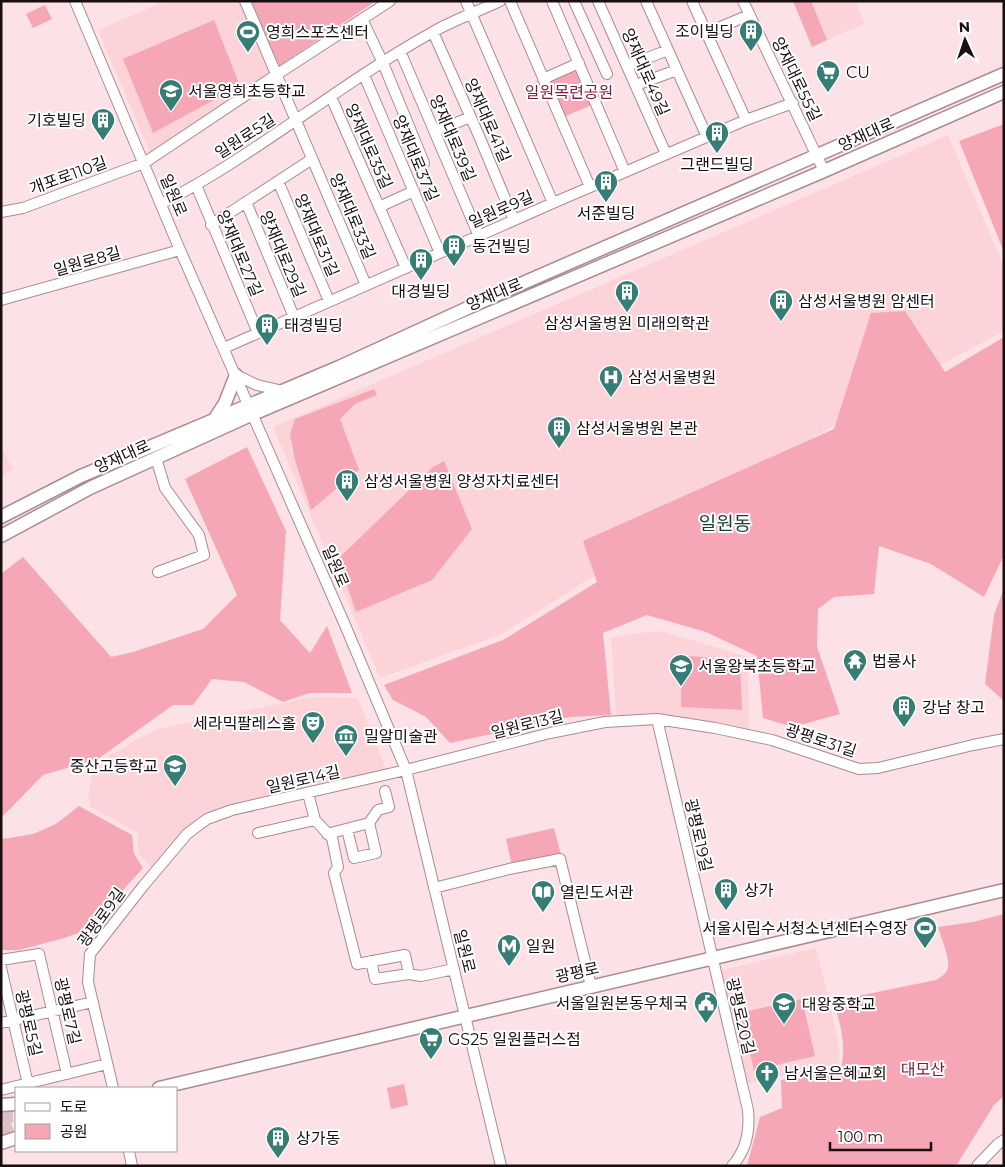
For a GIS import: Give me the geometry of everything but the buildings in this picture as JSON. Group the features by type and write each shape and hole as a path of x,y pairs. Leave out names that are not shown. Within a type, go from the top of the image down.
{"main road":[{"name":"양재대로","path":"1,517 81,476 214,420 252,410 283,391 509,289 1004,74"},
{"name":"양재대로","path":"1,536 90,488 156,458 252,410 824,170 1004,92"},
{"path":"214,420 225,403 236,375"},
{"name":"광평로","path":"163,1087 1004,890"},
{"path":"1,1106 15,1104"},
{"path":"1,1143 15,1138"}],"street":[{"name":"일원로","path":"74,1 406,770 501,1166"},
{"name":"양재대로33길","path":"244,1 366,285"},
{"name":"개포로110길","path":"1,212 23,208 144,163 276,74 390,1"},
{"path":"466,1 553,203"},
{"name":"일원로5길","path":"161,204 196,186 400,51 433,32 500,1"},
{"path":"510,1 590,187"},
{"path":"552,1 625,172"},
{"path":"574,1 607,74"},
{"name":"양재대로49길","path":"598,1 666,154"},
{"path":"646,1 707,137"},
{"path":"692,1 746,120"},
{"name":"양재대로55길","path":"743,1 824,170"},
{"path":"706,33 749,14"},
{"path":"362,19 383,62 424,162"},
{"name":"양재대로41길","path":"433,32 514,220"},
{"path":"627,66 668,50"},
{"name":"양재대로39길","path":"400,51 479,236"},
{"path":"543,79 579,63"},
{"path":"636,85 677,70"},
{"name":"양재대로37길","path":"364,75 440,252"},
{"name":"양재대로35길","path":"331,98 406,268"},
{"name":"일원로9길","path":"224,348 666,154 746,120 793,103"},
{"path":"435,132 470,117"},
{"name":"양재대로33길","path":"211,225 312,159"},
{"name":"양재대로31길","path":"278,181 329,301"},
{"name":"양재대로27길","path":"196,186 258,333"},
{"name":"양재대로35길","path":"379,207 414,191"},
{"name":"양재대로29길","path":"246,202 294,317"},
{"name":"일원로8길","path":"1,300 180,250"},
{"path":"236,375 258,385 283,391"},
{"path":"156,458 165,488 199,535 204,555 158,572"},
{"name":"일원로13길","path":"406,770 550,733 605,722 657,719"},
{"name":"광평로31길","path":"657,719 772,740 860,768 878,768 1004,739"},
{"name":"광평로19길","path":"657,719 712,957"},
{"name":"일원로14길","path":"207,819 232,810 406,770"},
{"path":"347,829 354,858 376,853 370,823 378,810 389,807 385,791"},
{"path":"308,793 315,820 332,838 338,866 334,873 357,964 405,955 409,974"},
{"name":"광평로9길","path":"113,1087 88,982 90,954 187,834 207,819"},
{"path":"258,833 315,820"},
{"path":"328,834 370,823"},
{"path":"434,888 509,869 560,859 591,986"},
{"name":"광평로7길","path":"1,960 39,954 68,1074"},
{"name":"광평로20길","path":"712,957 749,1117 748,1137 738,1160 732,1166"},
{"path":"371,961 375,979 409,974 421,976 454,969"},
{"name":"광평로5길","path":"1,968 28,1084"},
{"path":"1,1023 93,1002"},
{"path":"1,1090 107,1064"},
{"path":"977,1166 1004,1140"},
{"path":"129,1152 132,1166"}],"shaded area":[{"name":"서울영희초등학교","path":"165,1 240,1 270,73 150,152 98,30"},
{"path":"811,1 856,1 864,24 827,40"},
{"name":"삼성서울병원","path":"948,135 1004,267 1004,331 819,434 502,634 380,678 273,427"},
{"path":"1,447 13,469 1,476"},
{"name":"서울왕북초등학교","path":"661,631 748,657 749,733 616,719 611,638"},
{"path":"313,697 358,698 387,772 203,813 153,870 138,853 138,833 90,807 88,797 92,777 111,754 157,729"},
{"name":"대왕중학교","path":"816,948 840,1052 838,1064 748,1083 719,971"}],"green space":[{"path":"250,1 376,1 279,66"},
{"path":"793,1 811,1 827,40 812,47"},
{"path":"45,5 52,19 33,28 26,14"},
{"path":"214,20 240,86 153,133 123,59"},
{"name":"일원목련공원","path":"578,65 594,104 561,118 544,79"},
{"path":"1004,124 1004,252 959,141"},
{"path":"905,311 945,372 1004,337 1004,555 984,597 931,564 879,546 874,594 834,597 818,609 817,647 840,714 793,727 763,718 757,656 706,632 647,615 603,633 611,715 570,717 450,743 426,717 393,700 384,685 503,640 597,582 583,541 834,429 871,313"},
{"path":"374,389 377,395 355,404 340,419 359,470 311,510 295,460 290,434 295,419"},
{"path":"247,447 286,531 280,620 310,653 327,626 352,693 310,693 283,702 244,682 212,679 193,705 173,705 98,759 43,775 1,818 1,574 23,557 111,657 133,652 203,629 237,595 185,479"},
{"path":"444,461 472,529 432,580 356,612 338,559 433,467"},
{"path":"1004,588 1004,703 985,684 994,615"},
{"path":"681,655 740,661 742,710 681,707"},
{"path":"79,806 132,835 134,854 143,868 87,930 19,950 1,950 1,837 4,839 33,834 56,824"},
{"path":"554,828 561,855 512,866 506,839"},
{"name":"대모산","path":"1004,914 1004,1096 994,1105 956,1166 747,1166 760,1117 782,1108 781,1080 841,1068 843,1042 833,1001 936,980 948,968 947,953 938,927 973,922"},
{"path":"802,999 815,1056 754,1070 740,1013"},
{"path":"404,1084 408,1105 391,1109 387,1088"}],"tunnel":[{"path":"1,1117 15,1116"},
{"path":"1,1131 15,1125"}],"place":[{"name":"조이빌딩","path":"751,52"},
{"name":"영희스포츠센터","path":"248,53"},
{"name":"CU","path":"828,93"},
{"name":"서울영희초등학교","path":"171,112"},
{"name":"기호빌딩","path":"103,141"},
{"name":"그랜드빌딩","path":"717,154"},
{"name":"서준빌딩","path":"606,203"},
{"name":"동건빌딩","path":"454,267"},
{"name":"대경빌딩","path":"421,281"},
{"name":"삼성서울병원 미래의학관","path":"627,313"},
{"name":"삼성서울병원 암센터","path":"781,322"},
{"name":"태경빌딩","path":"267,346"},
{"name":"삼성서울병원","path":"611,398"},
{"name":"삼성서울병원 본관","path":"559,449"},
{"name":"삼성서울병원 양성자치료센터","path":"347,502"},
{"name":"법룡사","path":"855,682"},
{"name":"서울왕북초등학교","path":"681,687"},
{"name":"강남 창고","path":"904,728"},
{"name":"세라믹팔레스홀","path":"313,744"},
{"name":"밀알미술관","path":"346,757"},
{"name":"중산고등학교","path":"175,787"},
{"name":"상가","path":"726,911"},
{"name":"열린도서관","path":"543,913"},
{"name":"서울시립수서청소년센터수영장","path":"925,949"},
{"name":"일원","path":"509,967"},
{"name":"서울일원본동우체국","path":"706,1024"},
{"name":"대왕중학교","path":"784,1025"},
{"name":"GS25 일원플러스점","path":"431,1060"},
{"name":"남서울은혜교회","path":"767,1094"},
{"name":"상가동","path":"278,1159"}],"district":[{"name":"일원동","path":"725,523"}]}
